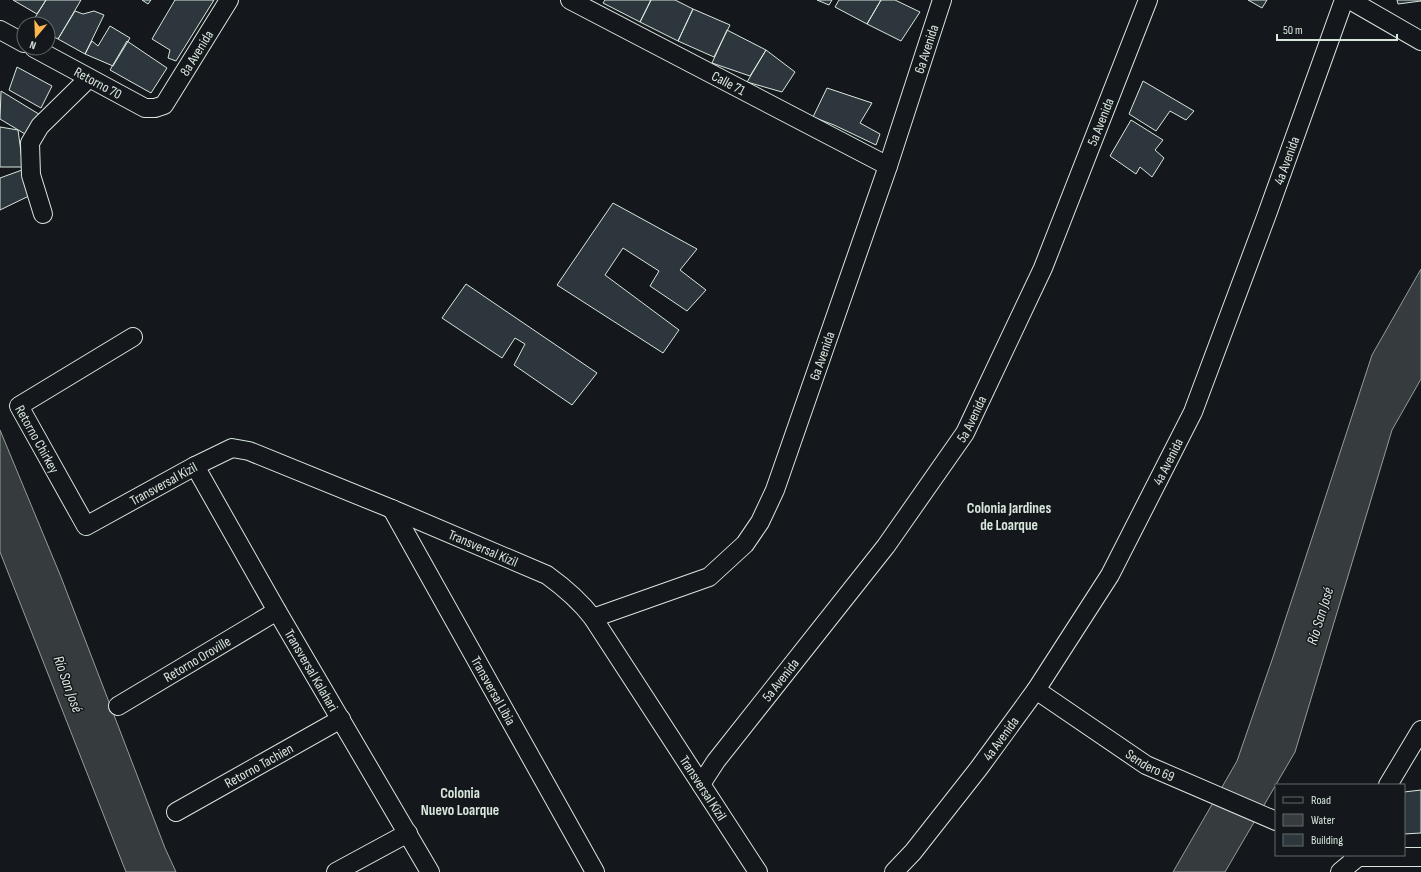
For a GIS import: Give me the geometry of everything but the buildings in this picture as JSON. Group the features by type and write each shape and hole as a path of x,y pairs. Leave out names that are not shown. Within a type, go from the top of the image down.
{"street":[{"name":"8a Avenida","path":"164,105 228,0"},
{"name":"Calle 71","path":"570,0 888,166"},
{"name":"5a Avenida","path":"701,784 716,761 886,546 965,433 1043,268 1148,0"},
{"name":"4a Avenida","path":"894,872 913,852 979,768 1036,690 1110,576 1193,412 1266,217 1344,0"},
{"path":"1350,0 1421,41"},
{"name":"6a Avenida","path":"593,618 709,577 745,544 760,522 778,482 888,166 938,2"},
{"path":"0,30 16,39"},
{"name":"Retorno 70","path":"49,56 145,108 155,108 164,105"},
{"path":"43,214 31,175 30,143 40,126 90,78"},
{"name":"Retorno Chirkey","path":"86,526 19,406 133,337"},
{"name":"Transversal Kizil","path":"86,526 232,448 248,451 392,509 547,575 567,589 581,602 593,618 758,872"},
{"name":"Transversal Kalahari","path":"196,466 277,611 430,872"},
{"name":"Transversal Libia","path":"392,509 595,872"},
{"name":"Retorno Oroville","path":"118,706 277,611"},
{"name":"Sendero 69","path":"1036,690 1146,765 1275,822"},
{"name":"Retorno Tachien","path":"176,812 341,719"},
{"path":"1389,784 1421,730"},
{"path":"336,872 408,833"},
{"path":"1340,872 1356,860 1421,857"}],"water":[{"name":"Río San José","path":"1421,269 1421,379 1392,430 1295,752 1225,872 1173,872 1237,761 1273,657 1372,355"},
{"name":"Río San José","path":"0,430 61,577 165,848 176,872 126,872 0,552"}],"district":[{"name":"Colonia Jardines de Loarque","path":"1009,516"},
{"name":"Colonia Nuevo Loarque","path":"460,802"}]}
